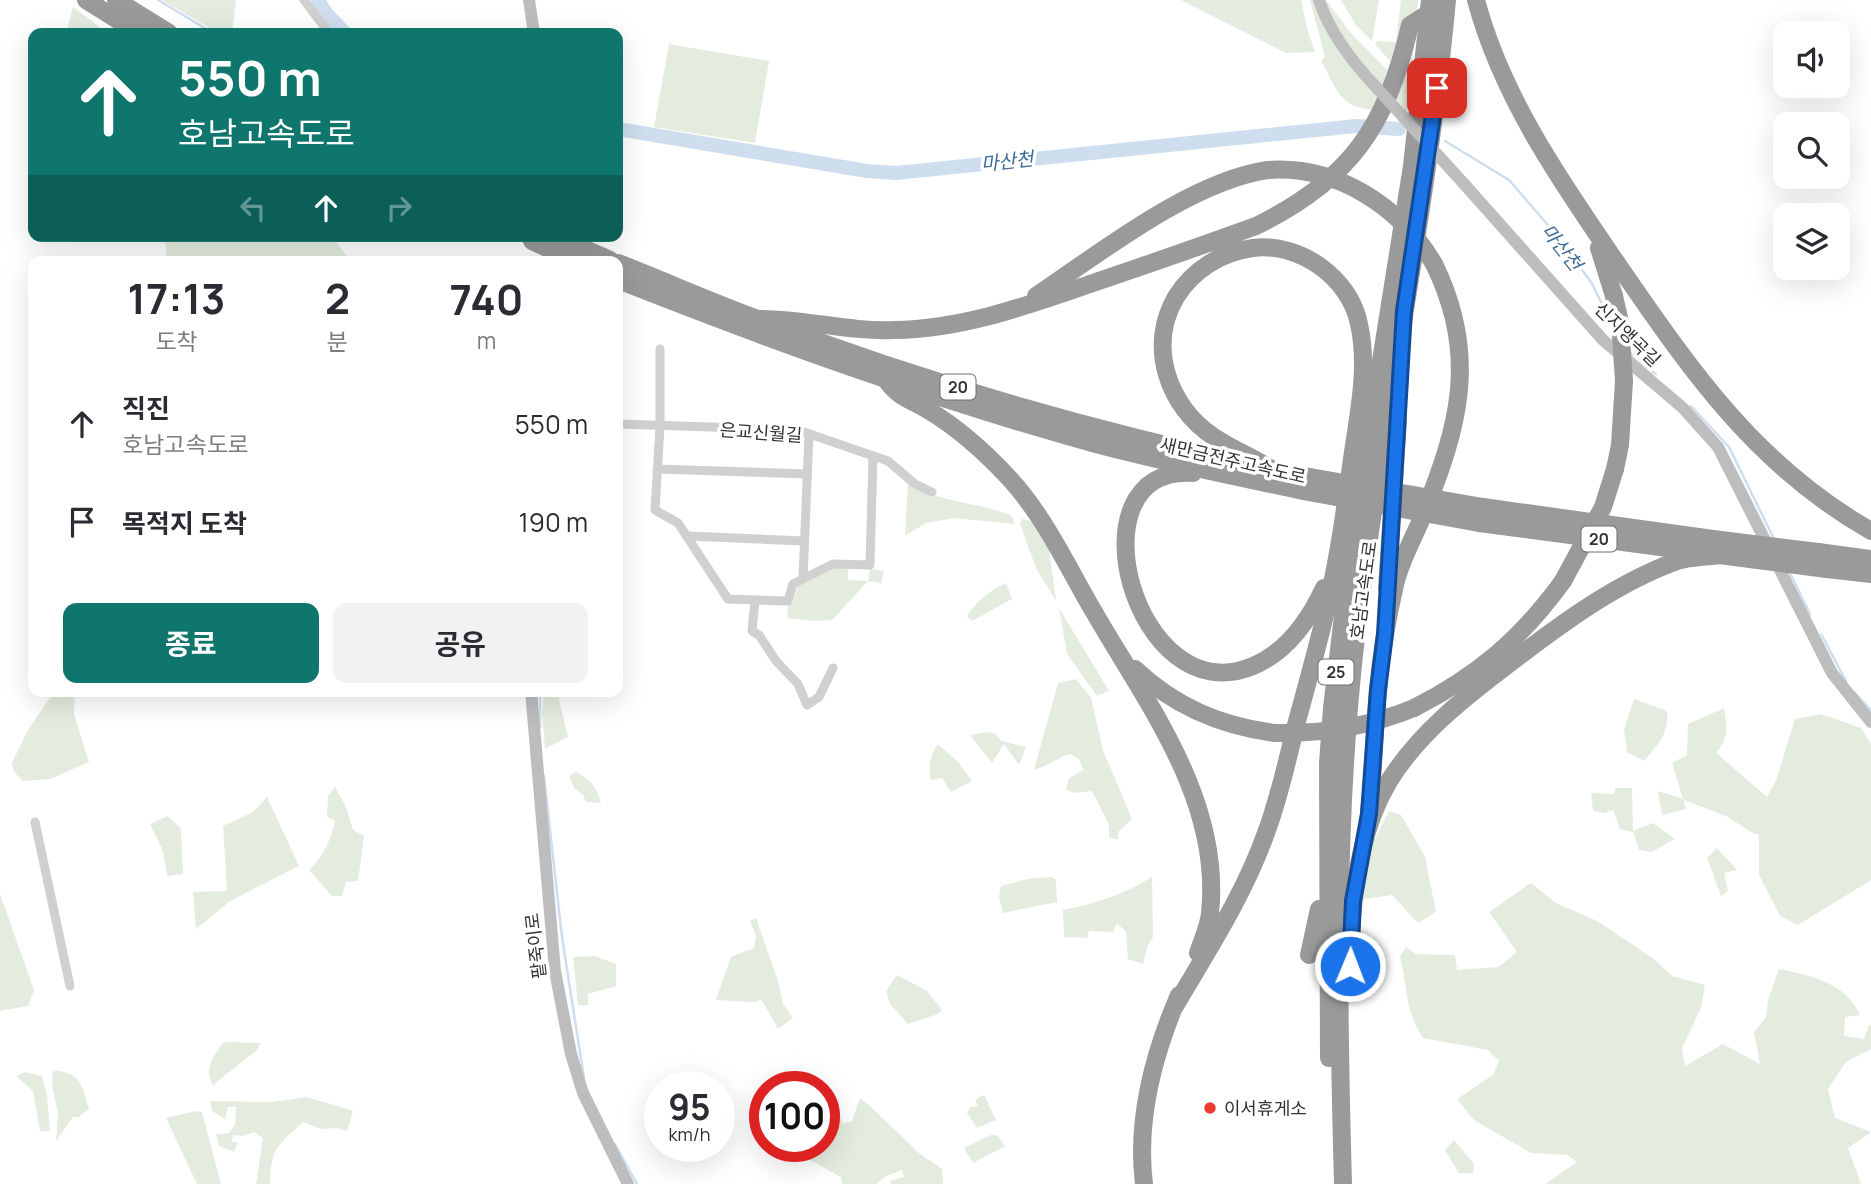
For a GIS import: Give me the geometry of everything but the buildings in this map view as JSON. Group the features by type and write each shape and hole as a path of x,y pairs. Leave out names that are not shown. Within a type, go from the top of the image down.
{"highway":[{"path":"86,0 131,28"},
{"path":"116,0 161,28"},
{"name":"호남고속도로","path":"1331,1184 1327,981 1328,763 1334,695 1351,550 1393,281 1435,40 1447,0"},
{"path":"1476,0 1501,73 1533,134 1581,210 1679,352 1741,428 1781,468 1813,495 1871,531"},
{"path":"756,319 784,318 837,328 894,330 970,321 1017,309 1256,226 1287,211 1315,192 1359,149 1379,119 1385,86 1410,25 1429,6"},
{"name":"호남고속도로","path":"1343,1184 1340,1098 1345,765 1355,647 1424,184 1435,40 1429,6"},
{"path":"1017,309 1178,204 1219,184 1268,170 1299,169 1314,172 1355,188 1384,208 1421,245 1434,264 1450,298 1461,361 1459,404 1438,478 1396,580 1385,634"},
{"path":"1116,649 1158,689 1189,709 1248,730 1275,733 1318,733 1363,726 1414,708 1471,676 1495,657 1543,610 1583,549 1603,507 1620,444 1625,381 1620,321 1600,251 1581,210"},
{"path":"533,242 562,256"},
{"name":"새만금전주고속도로","path":"570,242 602,256"},
{"path":"1270,469 1213,436 1187,414 1173,392 1163,358 1166,326 1175,299 1191,278 1218,258 1255,248 1275,248 1315,263 1335,279 1353,305 1359,322 1363,380"},
{"name":"새만금전주고속도로","path":"623,265 756,319 915,374 1167,446 1270,469 1306,484"},
{"path":"1175,1006 1237,902 1266,833 1317,648 1339,549 1363,380 1393,281"},
{"name":"새만금전주고속도로","path":"623,282 771,341 886,380 1096,444 1229,475 1306,484 1481,515 1716,547 1827,569 1871,574"},
{"path":"1367,833 1385,634 1404,311"},
{"path":"886,380 897,394 927,410 982,450 1010,479 1053,539 1167,734 1190,784 1202,823 1211,869 1210,915 1198,952 1163,1033 1142,1134 1144,1184"},
{"path":"1229,475 1180,472 1148,486 1138,497 1129,515 1124,537 1125,563 1141,610 1154,632 1170,650 1190,664 1208,673 1222,674 1241,671 1264,662 1279,651 1310,614 1323,591 1339,549"},
{"path":"1352,1184 1350,940 1359,863 1367,833 1388,783 1409,752 1434,726 1548,634 1625,586 1680,560 1716,547"},
{"name":"새만금전주고속도로","path":"1716,547 1818,552 1871,559"},
{"path":"1309,955 1318,918 1322,808 1328,763"}],"street":[{"path":"304,0 325,28"},
{"path":"529,0 533,28"},
{"name":"신지앵곡길","path":"1319,0 1337,38 1357,67 1385,86 1465,185 1603,340 1682,408 1718,447 1832,673 1871,722"},
{"path":"660,349 660,427 655,510 678,523 728,599 788,601 793,584 833,564 870,565 873,456"},
{"name":"은교신월길","path":"623,424 798,430 888,461 915,484 932,492"},
{"path":"803,579 809,434"},
{"path":"657,469 807,474"},
{"path":"687,536 804,541"},
{"path":"755,600 752,631 759,635 776,661 798,684 807,705 819,697 833,668"},
{"name":"팥죽이로","path":"532,697 555,971 571,1054 583,1093 628,1184"},
{"path":"35,822 71,986"}],"shaded area":[{"path":"162,0 236,0 233,28 210,28"},
{"path":"1181,0 1301,0 1315,52 1286,53"},
{"path":"1310,0 1314,0 1335,45 1386,107 1384,110 1358,107 1343,98 1338,91 1321,61 1325,57"},
{"path":"1326,0 1350,32 1390,73 1383,86 1340,35 1328,12"},
{"path":"1341,0 1379,0 1372,41 1356,25"},
{"path":"1401,0 1418,2 1407,112 1395,99 1394,69 1375,45 1377,41 1396,42"},
{"path":"73,7 101,28 67,28"},
{"path":"669,44 769,61 755,143 654,127"},
{"path":"165,242 336,242 346,256 167,256"},
{"path":"908,483 928,493 1012,516 1014,524 954,518 926,523 905,536"},
{"path":"1022,519 1031,521 1049,549 1056,601 1036,568 1020,524"},
{"path":"834,568 848,568 848,580 868,581 832,620 787,618 788,605 792,604 798,586"},
{"path":"870,569 884,571 881,583 868,581"},
{"path":"1006,583 1012,599 972,621 967,616 984,597"},
{"path":"1059,608 1109,691 1097,696 1067,654"},
{"path":"1076,679 1091,698 1103,750 1132,819 1118,832 1118,839 1109,838 1109,825 1092,791 1075,793 1066,790 1069,778 1084,770 1078,758 1070,754 1034,770 1058,683"},
{"path":"51,697 75,697 74,714 89,762 50,779 23,781 14,772 12,763 28,730"},
{"path":"543,697 558,697 568,737 545,749"},
{"path":"1634,699 1667,711 1664,733 1644,761 1627,752 1624,729"},
{"path":"1724,708 1726,732 1716,753 1767,797 1777,778 1795,719 1821,714 1861,728 1871,744 1871,880 1798,925 1780,916 1759,875 1759,835 1728,817 1684,800 1686,809 1662,815 1658,791 1683,799 1672,763 1687,755 1688,724"},
{"path":"988,732 996,734 1001,741 1026,747 1019,765 1004,744 992,763 970,735"},
{"path":"938,744 959,763 972,781 951,792 942,778 931,780 930,761"},
{"path":"576,772 592,784 601,803 586,802 583,795 574,788 569,776"},
{"path":"335,787 345,805 353,830 364,836 358,881 346,882 342,896 332,896 309,870 323,853 331,835 335,821 327,817 328,796"},
{"path":"1615,788 1632,788 1633,831 1653,823 1675,839 1652,852 1639,850 1633,832 1620,829 1613,810 1604,813 1593,811 1591,793 1614,794"},
{"path":"267,797 299,866 230,901 196,929 193,892 227,891 223,826 253,812"},
{"path":"1389,811 1401,815 1425,857 1436,912 1418,923 1392,895 1360,900 1362,864"},
{"path":"168,816 181,829 183,874 167,876 163,851 150,824"},
{"path":"1717,848 1737,870 1724,873 1728,891 1721,896 1707,858"},
{"path":"1051,877 1056,880 1057,902 1003,913 999,897 1001,886 1027,879"},
{"path":"1152,877 1153,937 1143,964 1128,959 1126,932 1117,923 1113,932 1089,931 1087,938 1064,937 1063,910 1109,898"},
{"path":"1531,883 1556,903 1597,921 1654,959 1672,976 1705,985 1701,1008 1682,1048 1685,1066 1723,1044 1760,1064 1754,1032 1766,1017 1768,1000 1779,969 1826,982 1846,995 1860,1015 1845,1017 1844,1036 1864,1039 1869,1025 1871,1049 1846,1062 1828,1089 1835,1118 1871,1132 1848,1148 1861,1184 1545,1184 1577,1162 1567,1155 1531,1153 1474,1120 1457,1099 1493,1075 1499,1061 1488,1050 1423,1038 1409,1008 1400,957 1406,947 1416,954 1455,955 1457,970 1498,967 1517,952 1489,912"},
{"path":"0,894 34,990 28,1006 0,1011"},
{"path":"756,918 778,981 783,1004 793,1018 778,1029 761,999 756,1002 716,1000 731,957 754,948 756,936 750,921"},
{"path":"595,956 616,964 616,986 588,994 588,1005 578,1005 573,957"},
{"path":"897,975 927,991 942,1010 938,1014 908,1024 890,1004 886,991"},
{"path":"224,1042 261,1043 257,1050 213,1085 209,1068"},
{"path":"53,1070 75,1077 89,1109 79,1117 73,1117 56,1141 58,1114 52,1084"},
{"path":"25,1072 42,1076 47,1095 50,1131 40,1131 33,1091 16,1076"},
{"path":"984,1095 996,1120 977,1128 967,1113 970,1107 978,1106 975,1100"},
{"path":"307,1097 353,1111 347,1131 337,1128 321,1129 303,1122 287,1136 274,1154 270,1184 256,1184 263,1138 254,1132 243,1136 233,1135 232,1142 238,1142 234,1152 219,1146 216,1134 229,1133 235,1124 236,1107 228,1107 225,1119 212,1111 210,1101 273,1102"},
{"path":"860,1098 920,1154 942,1169 943,1184 891,1184 890,1181 904,1177 902,1170 886,1176 876,1184 842,1184 841,1177 813,1162 840,1162 840,1117 843,1124 852,1121"},
{"path":"202,1112 221,1184 197,1184 166,1118"},
{"path":"991,1135 997,1135 1005,1146 973,1163 964,1148"},
{"path":"1454,1140 1474,1164 1473,1173 1459,1173 1445,1150"}],"waterway":[{"path":"158,0 205,28"},
{"name":"마산천","path":"318,0 340,28"},
{"name":"마산천","path":"623,130 867,171 896,173 1356,126 1399,129"},
{"name":"마산천","path":"1445,141 1509,180 1554,232 1591,282 1613,326"},
{"name":"마산천","path":"1630,352 1635,360 1656,374"},
{"name":"마산천","path":"1691,406 1729,447 1774,539"},
{"name":"마산천","path":"1790,573 1810,614"},
{"name":"마산천","path":"1821,634 1846,681"},
{"name":"마산천","path":"1854,692 1871,710"},
{"path":"540,697 540,727"},
{"path":"544,776 562,937 584,1078"},
{"path":"615,1144 637,1184"}],"place":[{"name":"이서휴게소","path":"1210,1108"}],"route":[{"path":"1350,966 1353,901 1367,833 1385,634 1404,311 1437,88"}]}
